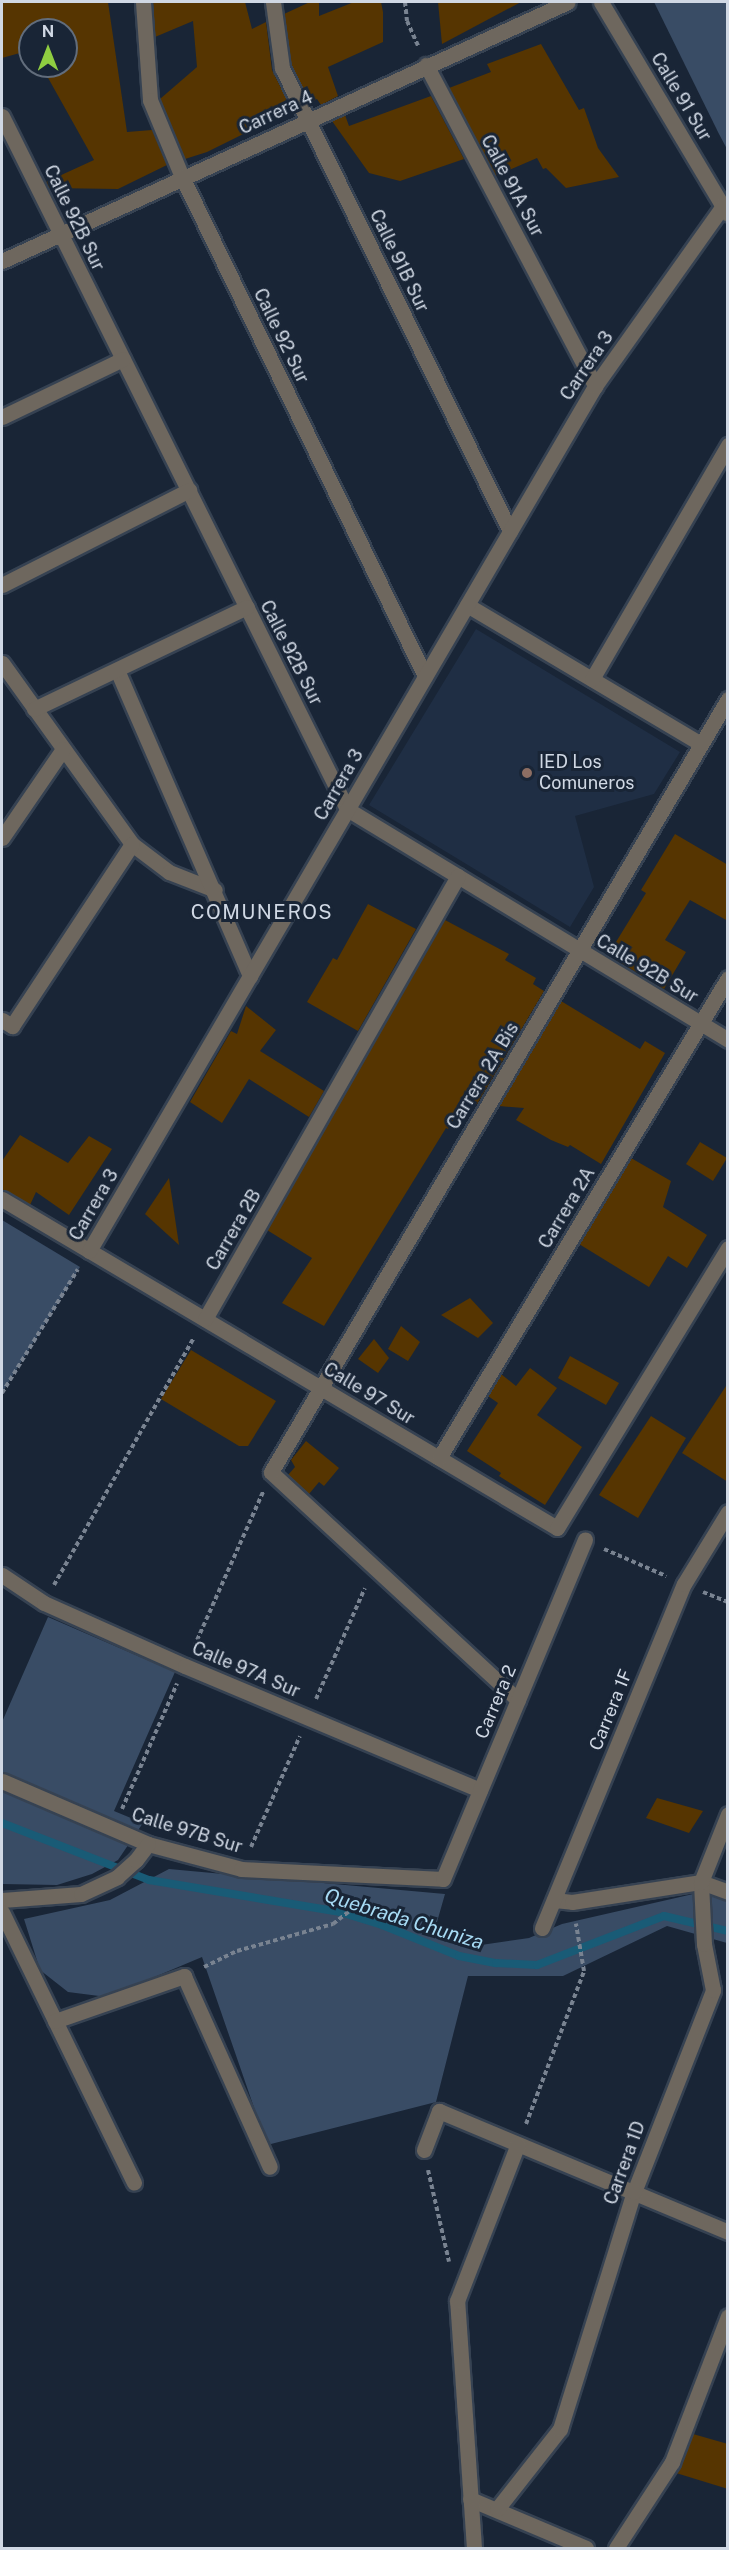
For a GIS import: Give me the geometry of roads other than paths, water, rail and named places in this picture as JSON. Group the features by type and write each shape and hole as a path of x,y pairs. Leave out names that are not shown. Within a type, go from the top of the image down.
{"street":[{"name":"Calle 92 Sur","path":"143,2 150,100 182,177 425,675"},
{"name":"Calle 91B Sur","path":"273,2 282,68 510,531"},
{"name":"Carrera 4","path":"2,261 568,2"},
{"name":"Calle 91 Sur","path":"601,2 725,209"},
{"name":"Calle 91A Sur","path":"426,65 595,386"},
{"name":"Calle 92B Sur","path":"2,116 348,809 728,1040"},
{"name":"Carrera 3","path":"89,1251 595,386 725,209"},
{"path":"2,417 123,358"},
{"path":"592,679 728,445"},
{"path":"2,585 189,490"},
{"path":"467,605 701,744"},
{"path":"34,709 247,607"},
{"path":"2,663 132,844 169,872 215,890"},
{"path":"117,670 215,890 250,976"},
{"name":"Carrera 2A Bis","path":"518,1700 271,1472 728,699"},
{"path":"2,838 63,749"},
{"path":"7,1023 132,844"},
{"name":"Carrera 2B","path":"205,1319 458,876"},
{"name":"Carrera 2A","path":"439,1458 728,978"},
{"name":"Calle 97 Sur","path":"2,1199 557,1528 728,1248"},
{"name":"Carrera 1F","path":"542,1928 684,1584 728,1512"},
{"name":"Carrera 2","path":"443,1879 585,1540"},
{"name":"Calle 97A Sur","path":"2,1575 44,1603 185,1666 480,1790"},
{"name":"Calle 97B Sur","path":"2,1781 148,1844 241,1869 443,1879"},
{"name":"Carrera 1D","path":"497,2509 560,2429 634,2192 713,1990 704,1944 700,1882 728,1814"},
{"path":"2,1900 81,1894 117,1877 136,1860 148,1844"},
{"path":"554,1900 572,1902 700,1882 728,1892"},
{"path":"2,1912 134,2183"},
{"path":"55,2021 184,1976 270,2167"},
{"path":"424,2150 439,2111 728,2232"},
{"path":"474,2548 457,2301 518,2144"},
{"path":"616,2548 672,2462 728,2316"},
{"path":"470,2499 586,2548"}],"waterway":[{"name":"Quebrada Chuniza","path":"2,1823 149,1880 340,1912 382,1925 459,1956 496,1963 537,1965 664,1916 728,1931"}],"place":[{"name":"IED Los Comuneros","path":"527,773"}],"district":[{"name":"COMUNEROS","path":"262,912"}]}
